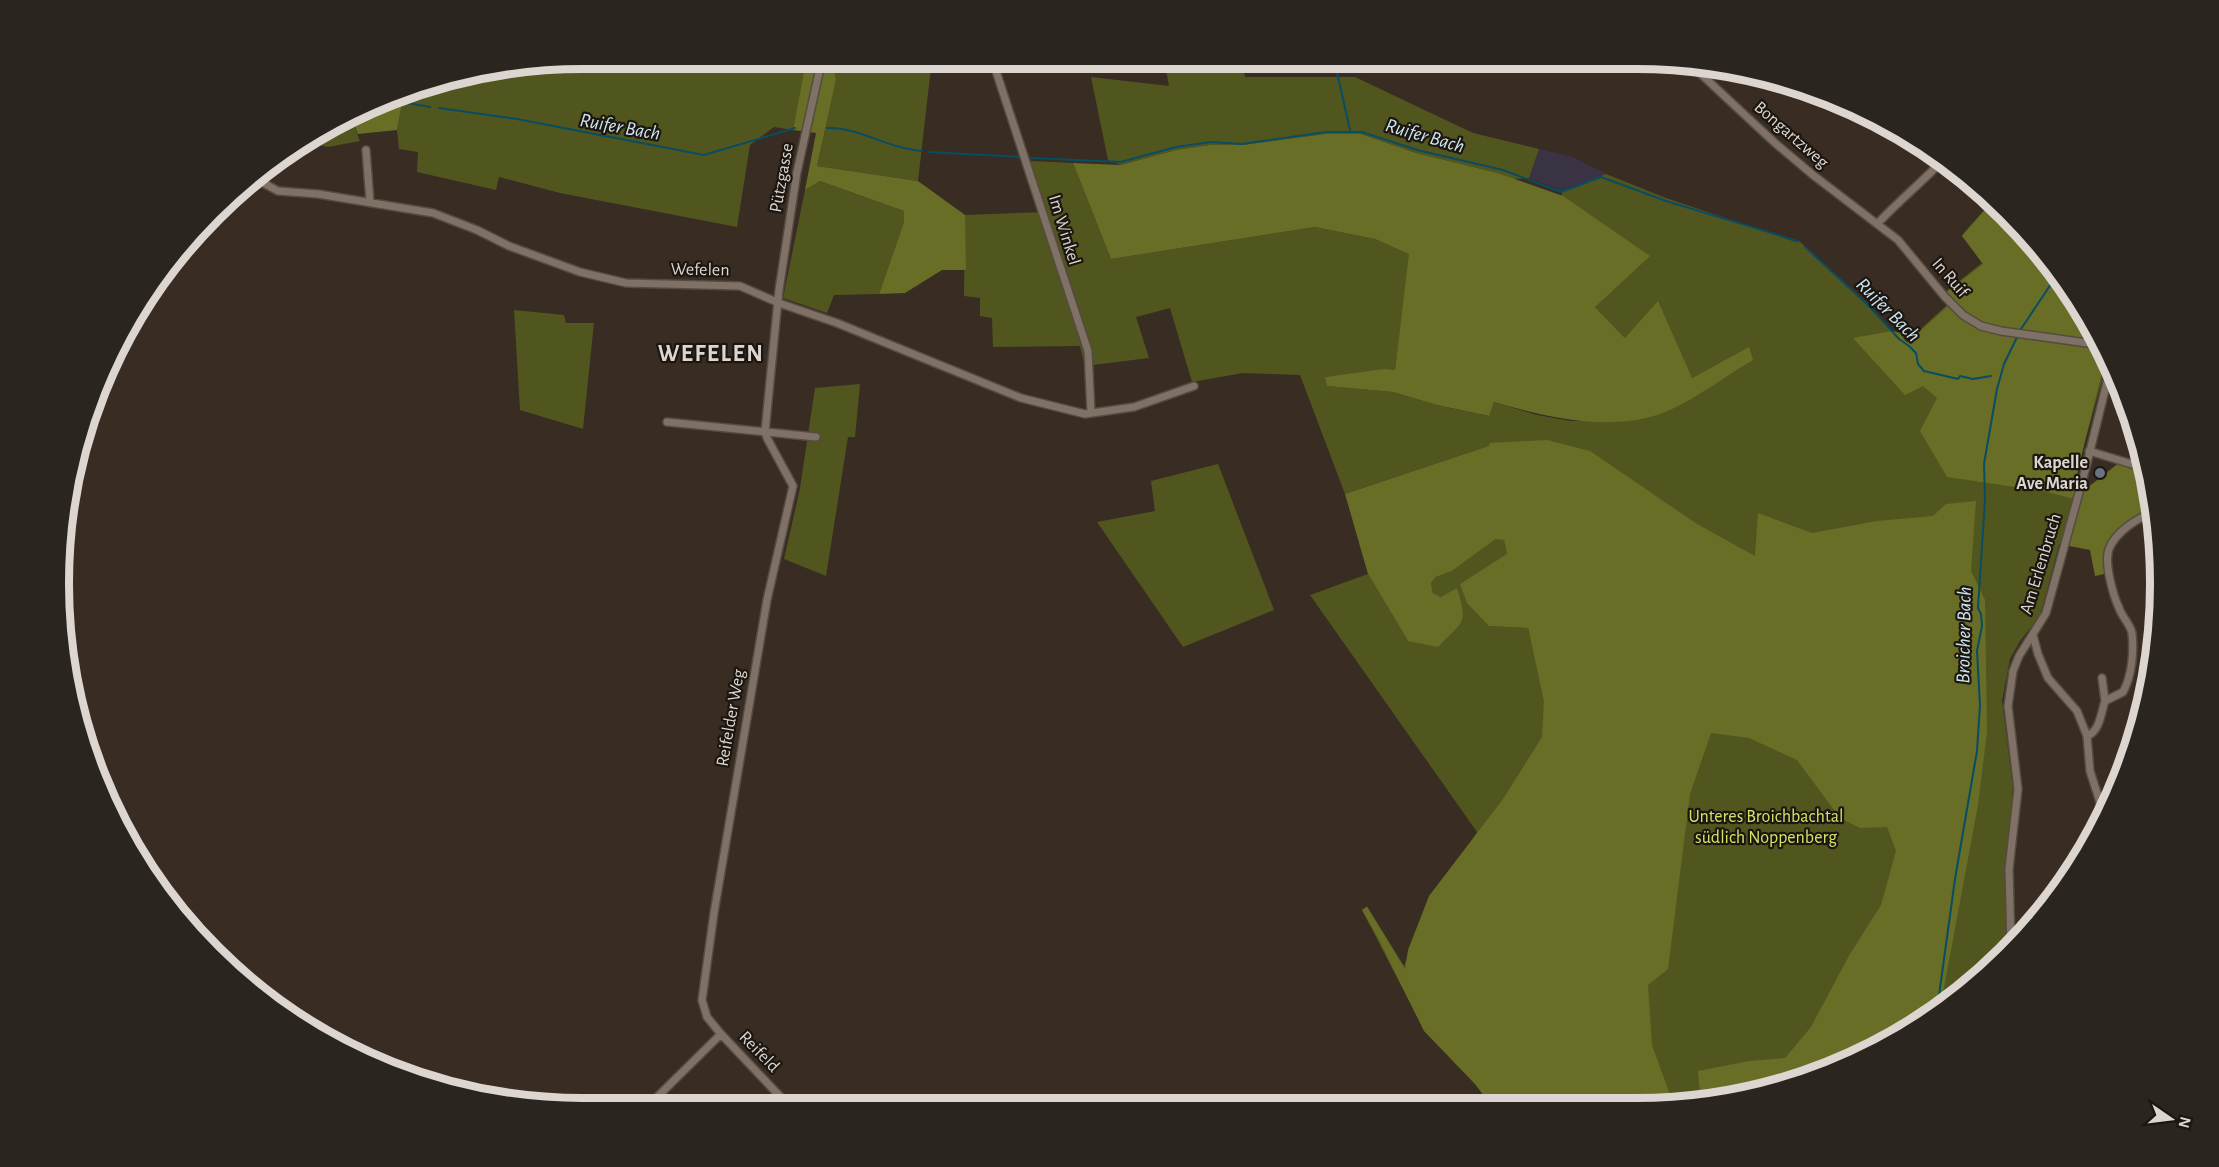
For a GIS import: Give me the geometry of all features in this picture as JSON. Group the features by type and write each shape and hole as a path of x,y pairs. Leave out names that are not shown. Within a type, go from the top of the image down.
{"street":[{"name":"Pützgasse","path":"779,303 797,172 820,69"},
{"name":"Im Winkel","path":"995,69 1088,351 1091,413"},
{"name":"Bongartzweg","path":"1699,73 1813,175 1854,208 1878,223"},
{"path":"366,150 370,202"},
{"path":"1878,223 1900,199 1937,167"},
{"name":"Wefelen","path":"262,182 278,191 370,202 433,213 510,246 580,272 626,283 740,286 1021,398 1085,414 1134,406 1194,386"},
{"name":"In Ruif","path":"1878,223 1898,240 1945,297 1963,315 1981,326 2090,343"},
{"path":"765,432 779,303"},
{"name":"Am Erlenbruch","path":"2011,935 2009,869 2018,789 2008,706 2013,671 2019,656 2046,613 2107,378"},
{"path":"667,422 816,437"},
{"name":"Reifelder Weg","path":"707,1017 702,1000 714,913 767,600 793,486 765,432"},
{"path":"2089,451 2135,463"},
{"path":"2105,700 2123,692 2130,673 2132,652 2132,632 2119,610 2109,573 2109,550 2114,541 2133,522 2146,516"},
{"path":"2033,635 2048,678 2077,711 2087,736 2090,771 2100,804"},
{"path":"2087,736 2093,734 2097,728 2105,700 2102,678"},
{"name":"Reifeld","path":"707,1017 720,1034 781,1098"},
{"path":"655,1098 720,1034"}],"shaded area":[{"path":"1539,149 1573,157 1606,174 1562,191 1529,178"}],"green space":[{"path":"584,69 806,69 793,130 774,127 750,145 737,227 560,193 499,177 496,190 417,172 418,152 399,149 397,130 402,102 450,87 516,73"},
{"path":"805,69 834,69 836,80 817,166 918,181 965,215 966,270 942,270 905,293 879,294 904,222 904,211 820,181 805,190 816,133 793,130"},
{"path":"818,69 931,69 918,181 817,166 836,80"},
{"path":"1166,69 1244,69 1245,77 1355,77 1473,133 1539,149 1529,178 1513,179 1498,173 1416,153 1361,134 1325,134 1242,145 1210,145 1176,150 1121,165 1108,160 1091,77 1169,86"},
{"path":"402,102 397,130 358,134 353,123"},
{"path":"353,123 360,141 328,147 316,144"},
{"path":"1325,134 1361,134 1416,153 1498,173 1563,196 1650,256 1595,307 1625,338 1658,301 1692,378 1749,347 1753,360 1670,410 1627,421 1582,421 1559,418 1494,402 1489,416 1437,405 1393,392 1327,386 1325,377 1384,369 1395,370 1409,254 1375,239 1315,227 1111,259 1073,163 1121,165 1176,150 1210,145 1242,145"},
{"name":"Unteres Broichbachtal südlich Noppenberg","path":"1030,161 1073,163 1111,259 1315,227 1375,239 1410,254 1395,370 1325,377 1328,386 1393,392 1437,405 1488,416 1494,402 1537,415 1571,421 1635,419 1749,348 1692,378 1626,339 1595,307 1639,249 1560,196 1562,191 1606,174 1666,198 1796,242 1799,241 1864,300 1892,331 1900,333 1905,343 1947,305 1940,296 1982,263 1962,235 1986,208 2044,270 2081,326 2104,372 2084,444 2074,490 2075,499 2060,541 2040,616 2020,641 2010,659 2002,701 2013,788 2005,894 2006,940 1949,992 1893,1029 1863,1045 1801,1071 1736,1088 1669,1097 1486,1098 1424,1030 1362,910 1367,906 1404,966 1415,936 1477,832 1310,595 1368,574 1408,641 1441,597 1433,593 1431,583 1436,577 1452,571 1496,539 1504,539 1507,554 1489,626 1528,628 1539,677 1490,446 1345,494 1300,375 1243,373 1192,382 1170,308 1136,317 1149,358 1085,366 1080,346 993,347 992,318 980,316 980,298 964,296 965,215 1044,212"},
{"path":"820,181 904,211 904,222 879,294 834,295 827,313 783,298 805,190"},
{"path":"1987,208 2044,270 2081,326 2103,369 2073,490 2087,488 2120,462 2137,469 2146,517 2130,529 2109,552 2113,572 2095,576 2090,550 2059,544 2075,499 2043,491 1947,477 1920,431 1937,398 1923,386 1905,395 1853,338 1892,331 1900,333 1907,343 1948,306 1947,292 1983,264 1962,236"},
{"path":"514,310 564,315 566,323 594,323 583,429 520,410"},
{"path":"860,384 855,437 848,437 826,576 784,559 800,488 815,388"},
{"path":"1547,440 1590,451 1697,524 1755,556 1758,513 1812,533 1877,521 1933,516 1946,504 1976,501 1971,571 1985,600 1987,732 1978,805 1942,997 1893,1029 1832,1059 1769,1080 1700,1094 1698,1071 1749,1061 1785,1058 1811,1027 1850,954 1881,905 1896,851 1887,827 1860,828 1840,818 1797,760 1749,738 1711,733 1690,794 1668,969 1648,985 1652,1045 1669,1092 1669,1097 1486,1098 1424,1031 1362,910 1367,907 1405,969 1408,950 1429,896 1503,799 1542,737 1544,701 1528,628 1489,626 1467,603 1460,584 1507,554 1504,540 1496,539 1452,571 1436,577 1431,583 1433,593 1441,597 1457,588 1463,616 1453,632 1438,647 1408,641 1368,574 1345,494 1489,446 1490,443"},
{"path":"1218,464 1274,610 1183,647 1097,522 1155,511 1151,481"},
{"path":"1285,1095 1291,1098 1274,1098"}],"waterway":[{"path":"1336,69 1350,130"},
{"name":"Ruifer Bach","path":"402,102 430,107"},
{"name":"Ruifer Bach","path":"439,108 517,119 704,155 795,128"},
{"name":"Ruifer Bach","path":"827,128 851,131 922,151"},
{"name":"Ruifer Bach","path":"1031,158 1121,162 1176,147 1211,142 1242,144 1326,132 1362,132 1417,150 1503,170 1561,192 1601,177 1666,201 1798,241"},
{"name":"Ruifer Bach","path":"929,152 1021,157"},
{"name":"Ruifer Bach","path":"1805,247 1916,353 1918,364 1924,371 1958,379 1960,376 1973,379 1991,376"},
{"name":"Broicher Bach","path":"1938,999 1955,879 1977,751 1980,705 1977,651 1982,626 1978,608 1985,499 1984,464 1997,389 2004,364 2021,329 2052,282"}],"place":[{"name":"Kapelle Ave Maria","path":"2100,473"}],"district":[{"name":"WEFELEN","path":"711,354"}]}
